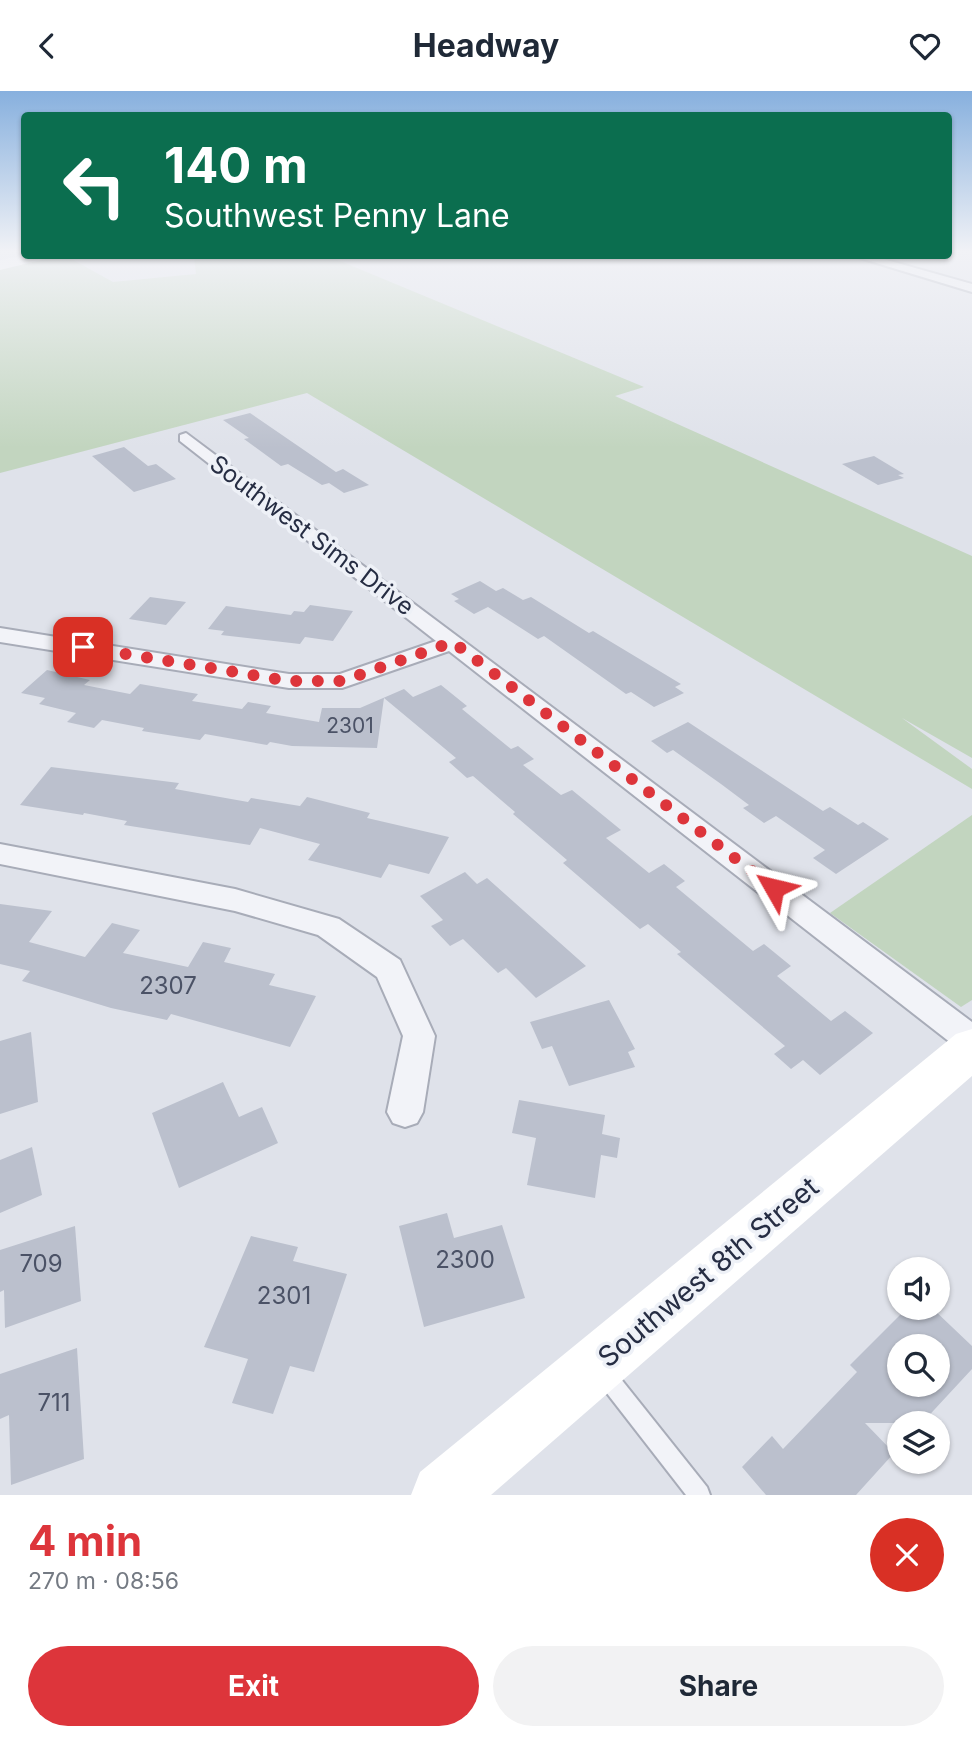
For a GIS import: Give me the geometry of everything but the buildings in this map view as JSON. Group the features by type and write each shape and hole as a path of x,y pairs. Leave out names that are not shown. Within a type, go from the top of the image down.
{"street":[{"name":"Southwest Sims Drive","path":"186,438 972,1040"},
{"path":"0,635 289,681 342,681 453,642"},
{"path":"0,854 235,900 328,927 389,969 419,1035 405,1112"},
{"name":"Southwest 8th Street","path":"443,1495 972,1048"}],"lane":[{"path":"597,1365 699,1495"}],"green space":[{"path":"0,317 474,317 644,387 615,396 972,556 972,758 902,718 972,769 972,789 307,393 0,473"},
{"path":"972,815 972,1000 961,1007 830,913"}],"route":[{"path":"83,647 289,681 342,681 453,642 774,888"}]}
